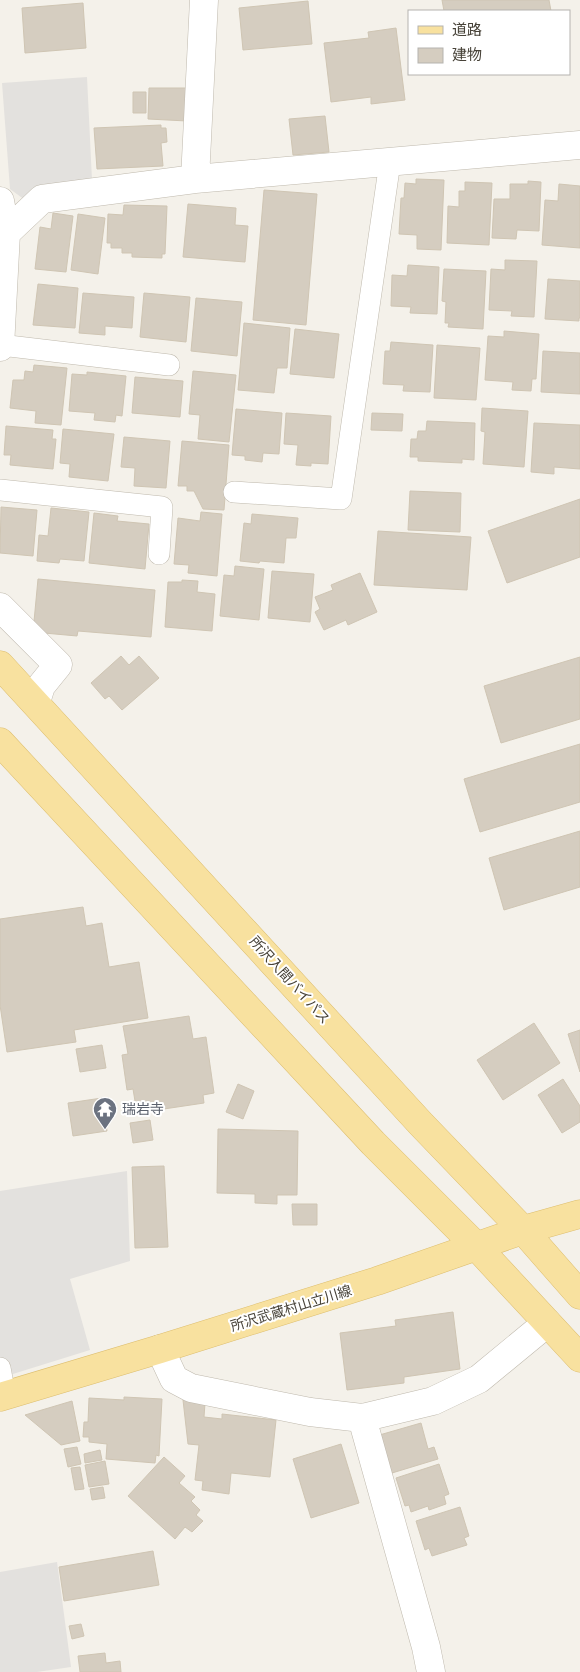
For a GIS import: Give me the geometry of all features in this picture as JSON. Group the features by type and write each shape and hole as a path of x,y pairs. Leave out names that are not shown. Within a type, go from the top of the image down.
{"main road":[{"name":"所沢入間バイパス","path":"0,665 36,702 421,1124 523,1230 580,1295"},
{"path":"0,742 373,1143 477,1247 580,1358"},
{"name":"所沢武蔵村山立川線","path":"2,1396 377,1281 523,1230 580,1214"}],"street":[{"path":"195,179 204,0"},
{"path":"6,233 42,199 195,179 580,146"},
{"path":"0,201 6,233 0,346"},
{"path":"0,607 58,665 41,686 36,702"},
{"path":"160,1349 174,1379 191,1388 310,1412 362,1418 433,1401 479,1379 547,1323"},
{"path":"362,1418 426,1647 431,1672"}],"lane":[{"path":"234,492 341,499 390,162"},
{"path":"0,346 170,365"},
{"path":"0,490 162,507 159,554"},
{"path":"0,1368 2,1396"}],"shaded area":[{"path":"87,77 92,180 34,188 25,200 10,189 2,83"},
{"path":"127,1171 130,1261 70,1279 90,1350 0,1378 0,1191"},
{"path":"57,1562 71,1667 37,1672 0,1672 0,1572"}],"building":[{"path":"442,0 549,0 551,10 444,10"},
{"path":"308,1 312,44 243,50 239,8"},
{"path":"83,3 86,48 25,53 22,8"},
{"path":"396,28 405,100 371,104 371,97 331,102 324,43 369,38 368,32"},
{"path":"149,88 188,88 187,121 148,119"},
{"path":"133,92 146,92 146,113 133,113"},
{"path":"325,116 329,152 293,155 289,119"},
{"path":"161,125 161,128 166,128 167,142 161,143 163,166 97,169 94,128"},
{"path":"416,179 444,180 441,250 417,249 417,235 399,234 401,198 404,198 405,183 416,184"},
{"path":"528,181 541,182 539,231 517,230 516,239 492,238 494,199 510,199 510,184 528,184"},
{"path":"465,182 492,183 489,245 447,243 448,206 459,207 459,191 465,191"},
{"path":"559,184 580,186 580,248 542,245 545,200 558,201"},
{"path":"264,190 317,194 306,325 253,320"},
{"path":"188,204 236,208 235,225 248,226 245,262 183,257"},
{"path":"124,205 167,206 165,254 162,254 162,258 132,257 132,253 122,253 122,248 111,248 111,243 107,243 108,214 123,215"},
{"path":"53,213 73,216 66,272 35,269 40,227 51,229"},
{"path":"78,214 105,218 98,274 71,270"},
{"path":"505,260 537,261 534,317 511,316 512,311 489,310 491,269 505,270"},
{"path":"408,265 439,267 437,314 410,313 411,307 391,306 392,275 407,276"},
{"path":"444,269 486,271 483,329 448,327 449,323 445,323 446,302 442,301"},
{"path":"548,279 580,281 579,321 545,319"},
{"path":"38,284 78,288 75,328 33,325"},
{"path":"83,293 134,297 132,328 105,326 105,335 79,333"},
{"path":"144,293 190,297 186,342 140,337"},
{"path":"196,298 242,302 237,356 191,351"},
{"path":"244,323 290,328 287,368 277,368 274,393 238,390"},
{"path":"295,329 339,334 334,378 290,374"},
{"path":"504,331 539,334 536,379 532,379 531,391 512,390 513,382 485,380 488,336 504,337"},
{"path":"391,342 433,345 430,392 403,391 404,385 383,384 385,351 390,351"},
{"path":"437,345 480,348 476,400 434,398"},
{"path":"543,351 580,353 580,394 541,392"},
{"path":"34,365 67,368 61,425 35,423 36,411 10,408 13,380 24,380 25,371 33,372"},
{"path":"193,371 236,375 229,442 198,439 200,415 189,414"},
{"path":"87,372 126,376 122,416 116,415 115,422 94,420 95,413 69,411 72,374 87,375"},
{"path":"135,377 183,381 180,417 132,413"},
{"path":"482,408 528,411 524,467 483,464 485,432 481,431"},
{"path":"236,409 282,413 279,454 263,453 262,462 245,460 245,456 232,455"},
{"path":"286,413 331,416 328,464 311,463 311,466 296,465 298,445 284,444"},
{"path":"372,413 403,414 402,431 371,430"},
{"path":"427,421 475,423 474,460 462,459 462,463 418,461 418,457 410,457 411,439 417,439 418,431 426,431"},
{"path":"534,423 580,425 580,469 554,467 554,474 531,472"},
{"path":"6,426 53,430 52,439 56,439 53,469 10,465 11,455 4,455"},
{"path":"63,429 114,434 108,481 69,477 70,464 60,463"},
{"path":"124,437 170,441 166,488 134,486 135,468 121,467"},
{"path":"182,441 229,445 224,510 203,509 194,491 187,491 187,486 178,486"},
{"path":"410,491 461,493 460,532 408,530"},
{"path":"580,499 580,557 507,583 488,531"},
{"path":"1,507 37,510 33,556 0,553"},
{"path":"51,508 89,512 84,561 60,559 59,563 37,561 39,535 48,536"},
{"path":"201,512 222,514 217,576 188,573 189,565 174,564 178,518 200,521"},
{"path":"94,513 118,516 117,521 149,524 145,569 89,563"},
{"path":"252,514 298,518 296,538 286,538 284,563 240,561 244,523 251,524"},
{"path":"378,531 471,537 467,590 374,585"},
{"path":"235,566 264,569 259,620 220,616 224,575 234,576"},
{"path":"272,571 314,574 310,622 268,618"},
{"path":"360,573 377,612 348,625 346,620 324,630 315,612 320,609 315,597 333,590 331,585"},
{"path":"38,579 155,590 151,637 78,631 77,636 33,632"},
{"path":"182,580 198,581 197,592 215,594 212,631 165,627 168,582 182,582"},
{"path":"121,656 129,665 139,656 159,678 122,710 109,696 105,699 91,683"},
{"path":"580,657 580,719 501,743 484,686"},
{"path":"580,744 580,802 480,832 464,779"},
{"path":"580,831 580,887 504,910 489,858"},
{"path":"83,907 86,926 102,923 109,967 139,962 148,1018 74,1030 76,1042 7,1052 0,1005 0,919"},
{"path":"189,1016 193,1039 206,1037 214,1093 203,1095 204,1103 137,1113 133,1089 127,1090 122,1055 128,1054 123,1026"},
{"path":"534,1023 560,1063 503,1100 477,1060"},
{"path":"580,1030 580,1072 568,1034"},
{"path":"102,1045 106,1068 80,1072 76,1049"},
{"path":"563,1079 580,1106 580,1122 562,1133 538,1095"},
{"path":"238,1084 254,1091 243,1119 226,1112"},
{"path":"102,1098 107,1131 73,1136 68,1103"},
{"path":"150,1120 153,1140 133,1143 130,1123"},
{"path":"218,1129 298,1131 297,1195 277,1195 277,1204 255,1203 255,1194 217,1193"},
{"path":"164,1166 168,1247 135,1248 132,1167"},
{"path":"292,1204 317,1204 317,1225 293,1225"},
{"path":"453,1312 460,1369 404,1377 404,1383 347,1390 340,1333 396,1326 395,1320"},
{"path":"124,1397 162,1399 159,1456 156,1455 155,1463 106,1459 107,1444 89,1442 89,1437 83,1437 84,1422 88,1422 89,1398 124,1400"},
{"path":"183,1400 205,1403 204,1417 222,1419 222,1414 276,1420 270,1477 231,1473 229,1494 202,1490 203,1481 195,1480 199,1445 188,1444"},
{"path":"72,1401 80,1441 61,1445 25,1415"},
{"path":"421,1423 428,1449 434,1447 438,1459 392,1473 389,1464 385,1465 376,1436"},
{"path":"341,1444 359,1503 311,1518 293,1459"},
{"path":"77,1447 81,1464 68,1467 64,1449"},
{"path":"100,1450 102,1460 85,1463 84,1454"},
{"path":"164,1457 185,1476 179,1483 195,1497 191,1501 200,1510 196,1515 203,1521 192,1532 185,1527 175,1539 128,1496"},
{"path":"105,1461 109,1484 89,1487 85,1465"},
{"path":"439,1464 449,1494 444,1496 446,1504 429,1510 428,1506 411,1512 409,1505 405,1506 396,1478"},
{"path":"80,1467 84,1489 75,1490 71,1468"},
{"path":"103,1487 105,1498 92,1500 90,1489"},
{"path":"460,1507 469,1536 464,1538 467,1545 432,1556 429,1548 425,1550 416,1521"},
{"path":"153,1551 159,1585 64,1601 59,1567"},
{"path":"81,1624 84,1636 72,1639 69,1626"},
{"path":"105,1653 106,1663 120,1661 121,1672 80,1672 78,1656"}],"place":[{"name":"瑞岩寺","path":"105,1130"}]}
